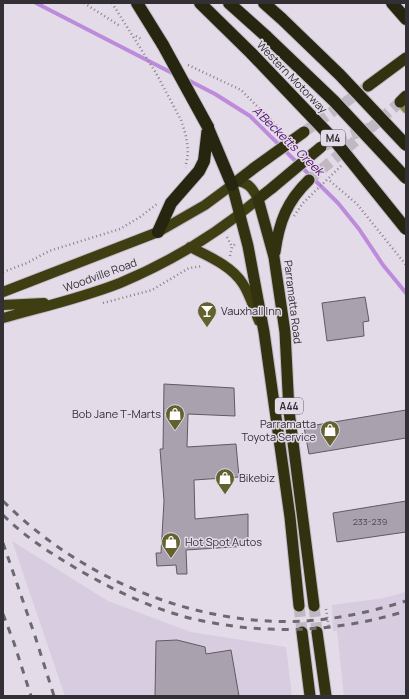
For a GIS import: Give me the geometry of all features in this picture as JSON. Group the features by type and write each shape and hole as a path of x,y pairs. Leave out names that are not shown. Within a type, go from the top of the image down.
{"highway":[{"path":"137,3 163,45 208,127 235,183 304,132"},
{"name":"Western Motorway","path":"200,3 252,54 335,141 406,229"},
{"name":"Western Motorway","path":"229,3 340,107 406,178"},
{"path":"264,3 340,75 406,146"},
{"path":"392,3 406,19"},
{"path":"368,86 406,58"},
{"path":"158,232 171,203 199,171 204,161 208,127"},
{"path":"258,199 321,148"},
{"name":"A44","path":"274,257 278,230 291,212 295,194 309,180"},
{"name":"A44","path":"235,183 240,215 248,246 264,332 290,517 299,606"},
{"name":"Parramatta Road","path":"258,199 274,257 285,332 289,411 314,606"},
{"path":"302,632 310,696"},
{"path":"317,632 326,696"}],"main road":[{"name":"Parramatta Road","path":"235,183 246,182 258,199"},
{"name":"Woodville Road","path":"3,292 158,232 205,205 235,183"},
{"name":"Woodville Road","path":"3,318 62,302 125,280 190,247 223,228 258,199"},
{"path":"190,247 224,266 243,284 264,332"},
{"path":"3,305 62,302"}],"path":[{"path":"84,3 120,26"},
{"path":"112,3 156,72 181,120 187,144 188,160 183,171"},
{"path":"136,36 143,40"},
{"path":"188,65 241,90 281,130"},
{"path":"291,212 303,203 345,162"},
{"path":"330,181 357,204 406,265"},
{"path":"3,272 27,264 49,251 120,228 140,217 161,199"},
{"path":"229,260 232,247"}],"shaded area":[{"path":"12,541 108,601 191,632 286,647 292,696 65,696"},
{"path":"406,592 406,696 344,696 337,631 333,631 332,605 383,598"}],"building":[{"path":"365,297 369,321 363,322 364,336 327,341 322,303"},
{"path":"164,384 234,388 235,416 188,414 187,447 236,444 239,477 194,480 195,519 248,514 248,546 186,550 187,574 177,574 176,565 157,566 156,553 161,553 164,501 160,449 163,449"},
{"name":"Parramatta Toyota Service","path":"406,410 406,438 309,454 304,427"},
{"path":"406,501 406,532 337,542 333,513"},
{"path":"177,640 205,647 206,654 231,650 239,696 155,696 156,641"}],"waterway":[{"name":"A'Becketts Creek","path":"36,3 174,74"},
{"name":"A'Becketts Creek","path":"186,79 215,94 250,116 338,203 359,229 383,265 406,293"}],"tunnel":[{"path":"304,132 368,86"},
{"path":"321,147 372,127 400,102"},
{"path":"309,180 366,132"},
{"path":"299,606 302,632"},
{"path":"314,606 317,632"}],"railway":[{"path":"3,501 34,529 68,554 104,575 142,592 182,606 222,616 264,621 305,621 356,614 406,601"},
{"path":"3,515 40,545 91,577 140,601 193,619 233,626 283,630 332,627 382,618 406,611"},
{"path":"3,543 54,696"},
{"path":"3,614 31,696"}],"place":[{"name":"Vauxhall Inn","path":"207,328"},
{"name":"Bob Jane T-Marts","path":"175,431"},
{"name":"Parramatta Toyota Service","path":"330,447"},
{"name":"Bikebiz","path":"225,495"},
{"name":"Hot Spot Autos","path":"171,559"}]}
